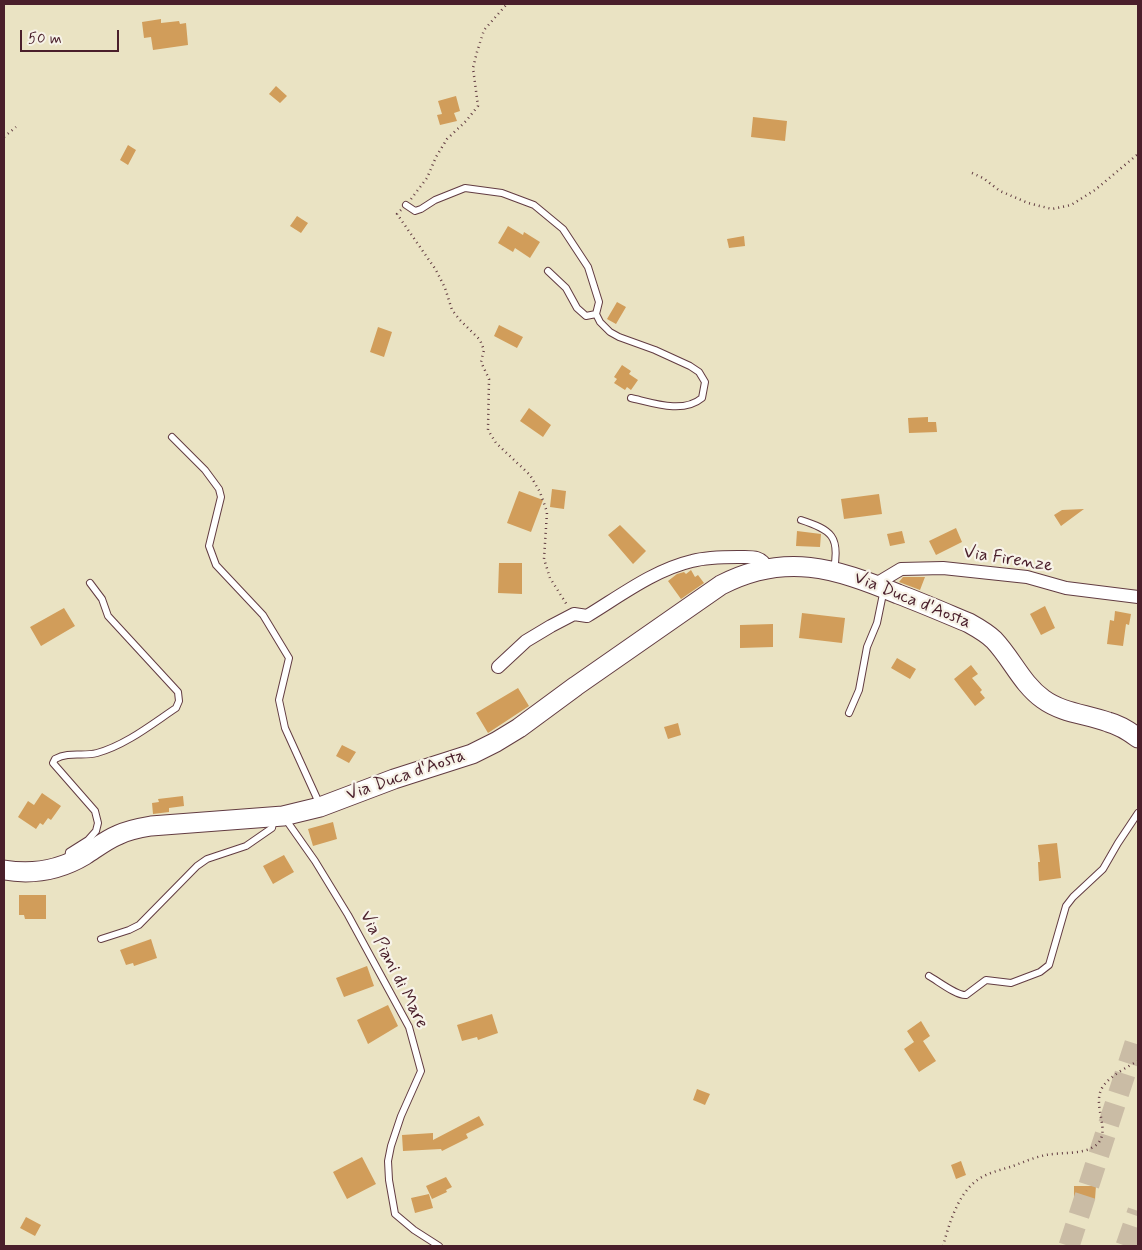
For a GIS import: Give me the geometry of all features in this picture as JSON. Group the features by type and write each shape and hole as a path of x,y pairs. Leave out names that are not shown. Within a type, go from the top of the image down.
{"main road":[{"name":"Via Duca d'Aosta","path":"4,870 38,872 52,870 69,863 132,829 279,817 320,807 394,779 472,754 519,728 721,585 735,578 767,568 810,567 834,570 880,586 969,623 993,639 1023,680 1044,700 1073,713 1106,721 1121,727 1138,738"}],"street":[{"path":"498,667 526,641 574,614 587,616 672,567 693,560 751,557 761,559 765,562 767,568"},
{"name":"Via Firenze","path":"880,586 901,569 943,568 1027,577 1066,588 1138,597"}],"lane":[{"path":"406,205 415,211 435,200 465,188 502,193 534,205 563,229 588,268 598,302 596,314 600,322 610,332 690,366 699,372 705,382 702,398 695,404 682,406 653,403 631,398"},
{"path":"548,271 566,288 577,308 586,316 596,314"},
{"path":"172,437 205,470 219,489 221,497 210,546 216,565 263,615 289,658 279,700 285,728 320,807"},
{"path":"801,520 816,524 833,537 838,551 834,570"},
{"path":"69,863 69,852 88,840 96,831 98,823 95,811 53,763 55,759 64,754 96,754 125,741 176,708 179,701 178,692 108,616 102,598 90,583"},
{"path":"849,713 859,690 866,647 877,623 880,586"},
{"path":"929,976 962,996 986,980 1011,983 1044,970 1049,965 1066,906 1103,868 1138,813"},
{"path":"101,939 138,925 197,866 254,841 272,828 279,817"},
{"name":"Via Piani di Mare","path":"279,817 315,861 348,915 409,1027 421,1071 391,1146 388,1161 390,1189 395,1214 414,1230 439,1246"}],"path":[{"path":"506,4 484,30 473,68 478,106 466,121 447,139 436,157 427,178 397,214 436,270 446,288 452,310 480,340 484,350 481,362 489,379 488,430 496,443 530,475 540,492 547,512 544,559 550,578 562,599 574,614"},
{"path":"4,137 16,127"},
{"path":"972,173 983,178 1000,191 1028,203 1052,209 1071,205 1095,190 1138,154"},
{"path":"943,1246 958,1204 975,1181 989,1174 1046,1155 1085,1150 1095,1146 1102,1138 1103,1132 1099,1112 1100,1093 1112,1078 1138,1061"}],"building":[{"path":"161,19 161,23 179,21 180,24 186,23 188,45 153,50 151,37 144,38 142,22"},
{"path":"276,86 287,96 280,103 269,94"},
{"path":"456,96 460,111 454,113 457,121 440,125 437,115 442,114 438,101"},
{"path":"753,117 787,121 785,141 751,137"},
{"path":"128,145 136,150 128,165 120,160"},
{"path":"297,216 308,223 301,233 290,226"},
{"path":"508,226 523,235 524,232 540,242 530,258 515,248 513,252 498,243"},
{"path":"744,236 745,246 729,248 727,239"},
{"path":"617,302 626,307 616,324 607,319"},
{"path":"499,325 523,337 517,348 494,336"},
{"path":"378,327 392,332 384,357 370,352"},
{"path":"622,365 631,371 629,374 638,380 631,390 627,387 625,390 614,383 617,379 614,377"},
{"path":"529,408 551,425 543,437 520,421"},
{"path":"928,417 928,422 936,422 937,432 909,433 908,418"},
{"path":"552,489 566,491 564,509 550,507"},
{"path":"519,491 543,500 531,532 507,523"},
{"path":"879,494 882,514 844,519 841,499"},
{"path":"1084,509 1061,526 1054,515 1062,510"},
{"path":"620,525 646,551 633,564 608,535"},
{"path":"956,528 962,542 936,555 929,541"},
{"path":"797,531 821,534 820,547 796,546"},
{"path":"902,531 905,543 890,546 887,534"},
{"path":"499,563 522,563 522,594 498,593"},
{"path":"691,570 695,577 698,575 704,583 681,599 668,581 677,574 684,572 686,574"},
{"path":"903,577 925,577 920,590 899,582"},
{"path":"1045,606 1055,628 1041,635 1030,614"},
{"path":"64,608 75,626 41,646 30,627"},
{"path":"1115,611 1131,614 1129,625 1126,624 1123,646 1107,644 1110,620 1114,621"},
{"path":"802,613 845,618 842,643 799,638"},
{"path":"773,624 773,647 740,648 740,625"},
{"path":"897,658 916,669 910,679 891,668"},
{"path":"971,665 978,674 972,678 982,690 980,692 985,698 975,706 954,679"},
{"path":"518,688 529,706 488,733 476,713"},
{"path":"678,723 681,735 668,739 664,727"},
{"path":"342,745 356,752 349,763 336,756"},
{"path":"42,793 61,806 51,820 48,818 43,825 40,823 36,829 18,817 28,801 34,805"},
{"path":"183,796 184,806 169,808 169,812 153,814 152,803 159,802 158,799"},
{"path":"333,822 337,839 313,846 308,829"},
{"path":"1057,843 1061,878 1039,881 1038,862 1040,862 1038,845"},
{"path":"284,855 294,872 273,884 263,866"},
{"path":"19,895 46,895 46,919 25,919 24,915 19,915"},
{"path":"151,939 157,958 134,966 133,963 126,965 120,950"},
{"path":"367,966 374,986 344,997 336,978"},
{"path":"388,1005 398,1026 368,1044 357,1020"},
{"path":"492,1014 498,1033 478,1040 477,1037 462,1041 457,1025"},
{"path":"921,1021 930,1036 923,1041 936,1061 919,1072 904,1049 914,1042 907,1031"},
{"path":"697,1089 710,1094 705,1105 693,1100"},
{"path":"479,1116 484,1125 466,1134 468,1138 442,1151 441,1149 403,1151 402,1135 433,1133 433,1140"},
{"path":"362,1157 376,1184 347,1199 333,1172"},
{"path":"961,1161 966,1175 956,1179 951,1165"},
{"path":"446,1177 452,1187 446,1190 447,1192 432,1199 426,1186"},
{"path":"1074,1186 1096,1186 1095,1199 1074,1199"},
{"path":"429,1194 433,1208 415,1213 411,1198"},
{"path":"26,1217 41,1225 35,1236 20,1228"}],"tunnel":[{"path":"1069,1246 1138,1034"},
{"path":"1126,1246 1138,1211"}]}
